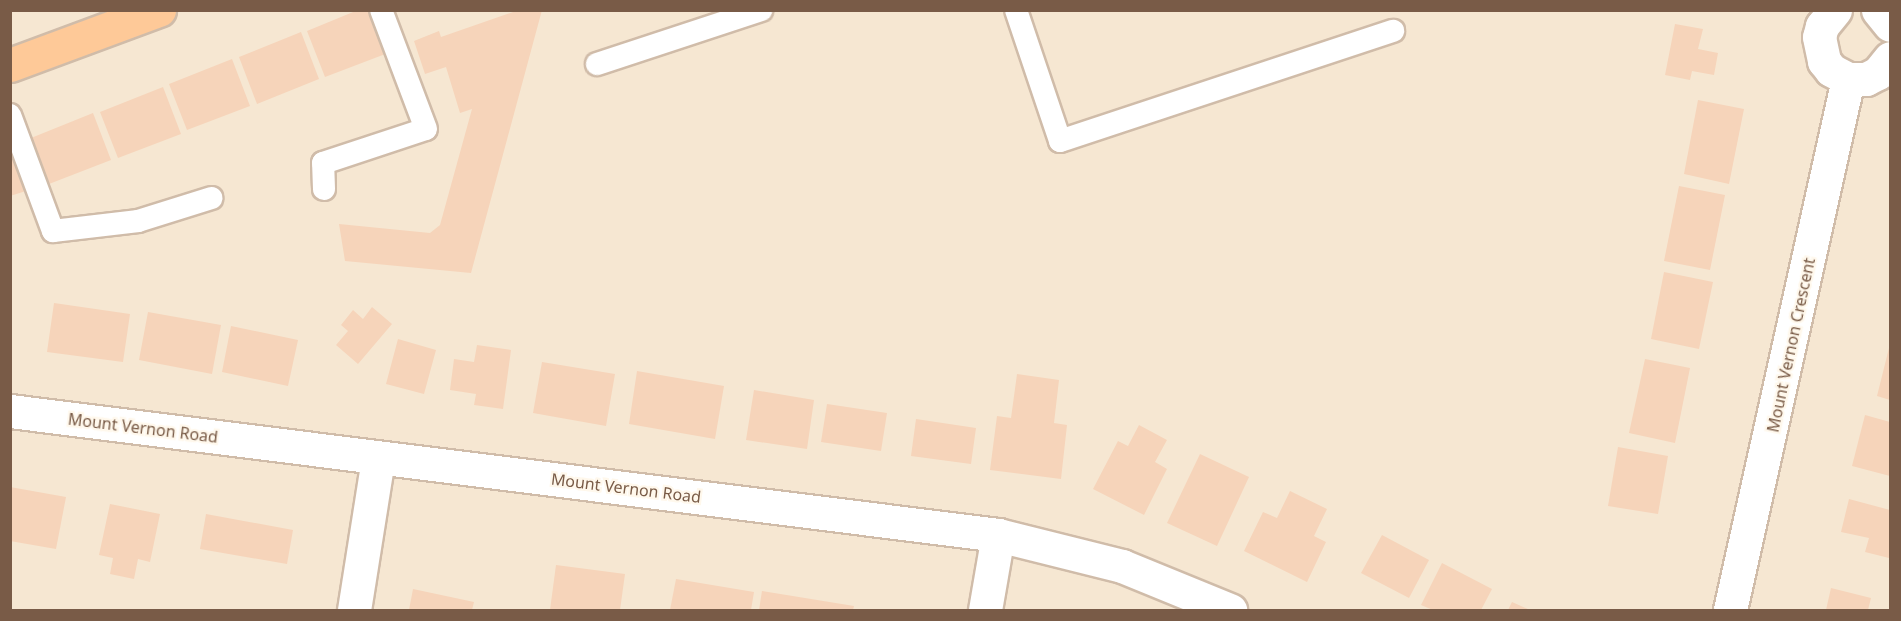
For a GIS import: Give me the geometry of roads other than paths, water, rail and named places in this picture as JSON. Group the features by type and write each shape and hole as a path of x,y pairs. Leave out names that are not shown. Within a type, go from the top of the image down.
{"highway":[{"path":"10,65 159,10"}],"street":[{"path":"1836,10 1822,26 1820,50 1831,70 1848,79 1866,79 1878,73 1890,58"},
{"path":"1878,10 1890,25"},
{"name":"Mount Vernon Crescent","path":"1730,610 1848,79"},
{"name":"Mount Vernon Road","path":"10,411 998,535 1122,566 1230,610"},
{"path":"354,610 378,458"},
{"path":"985,610 998,535"}],"lane":[{"path":"324,189 323,163 426,129 381,10"},
{"path":"597,64 761,10"},
{"path":"1016,10 1060,141 1393,31"},
{"path":"10,115 53,231 138,221 212,198"}]}
